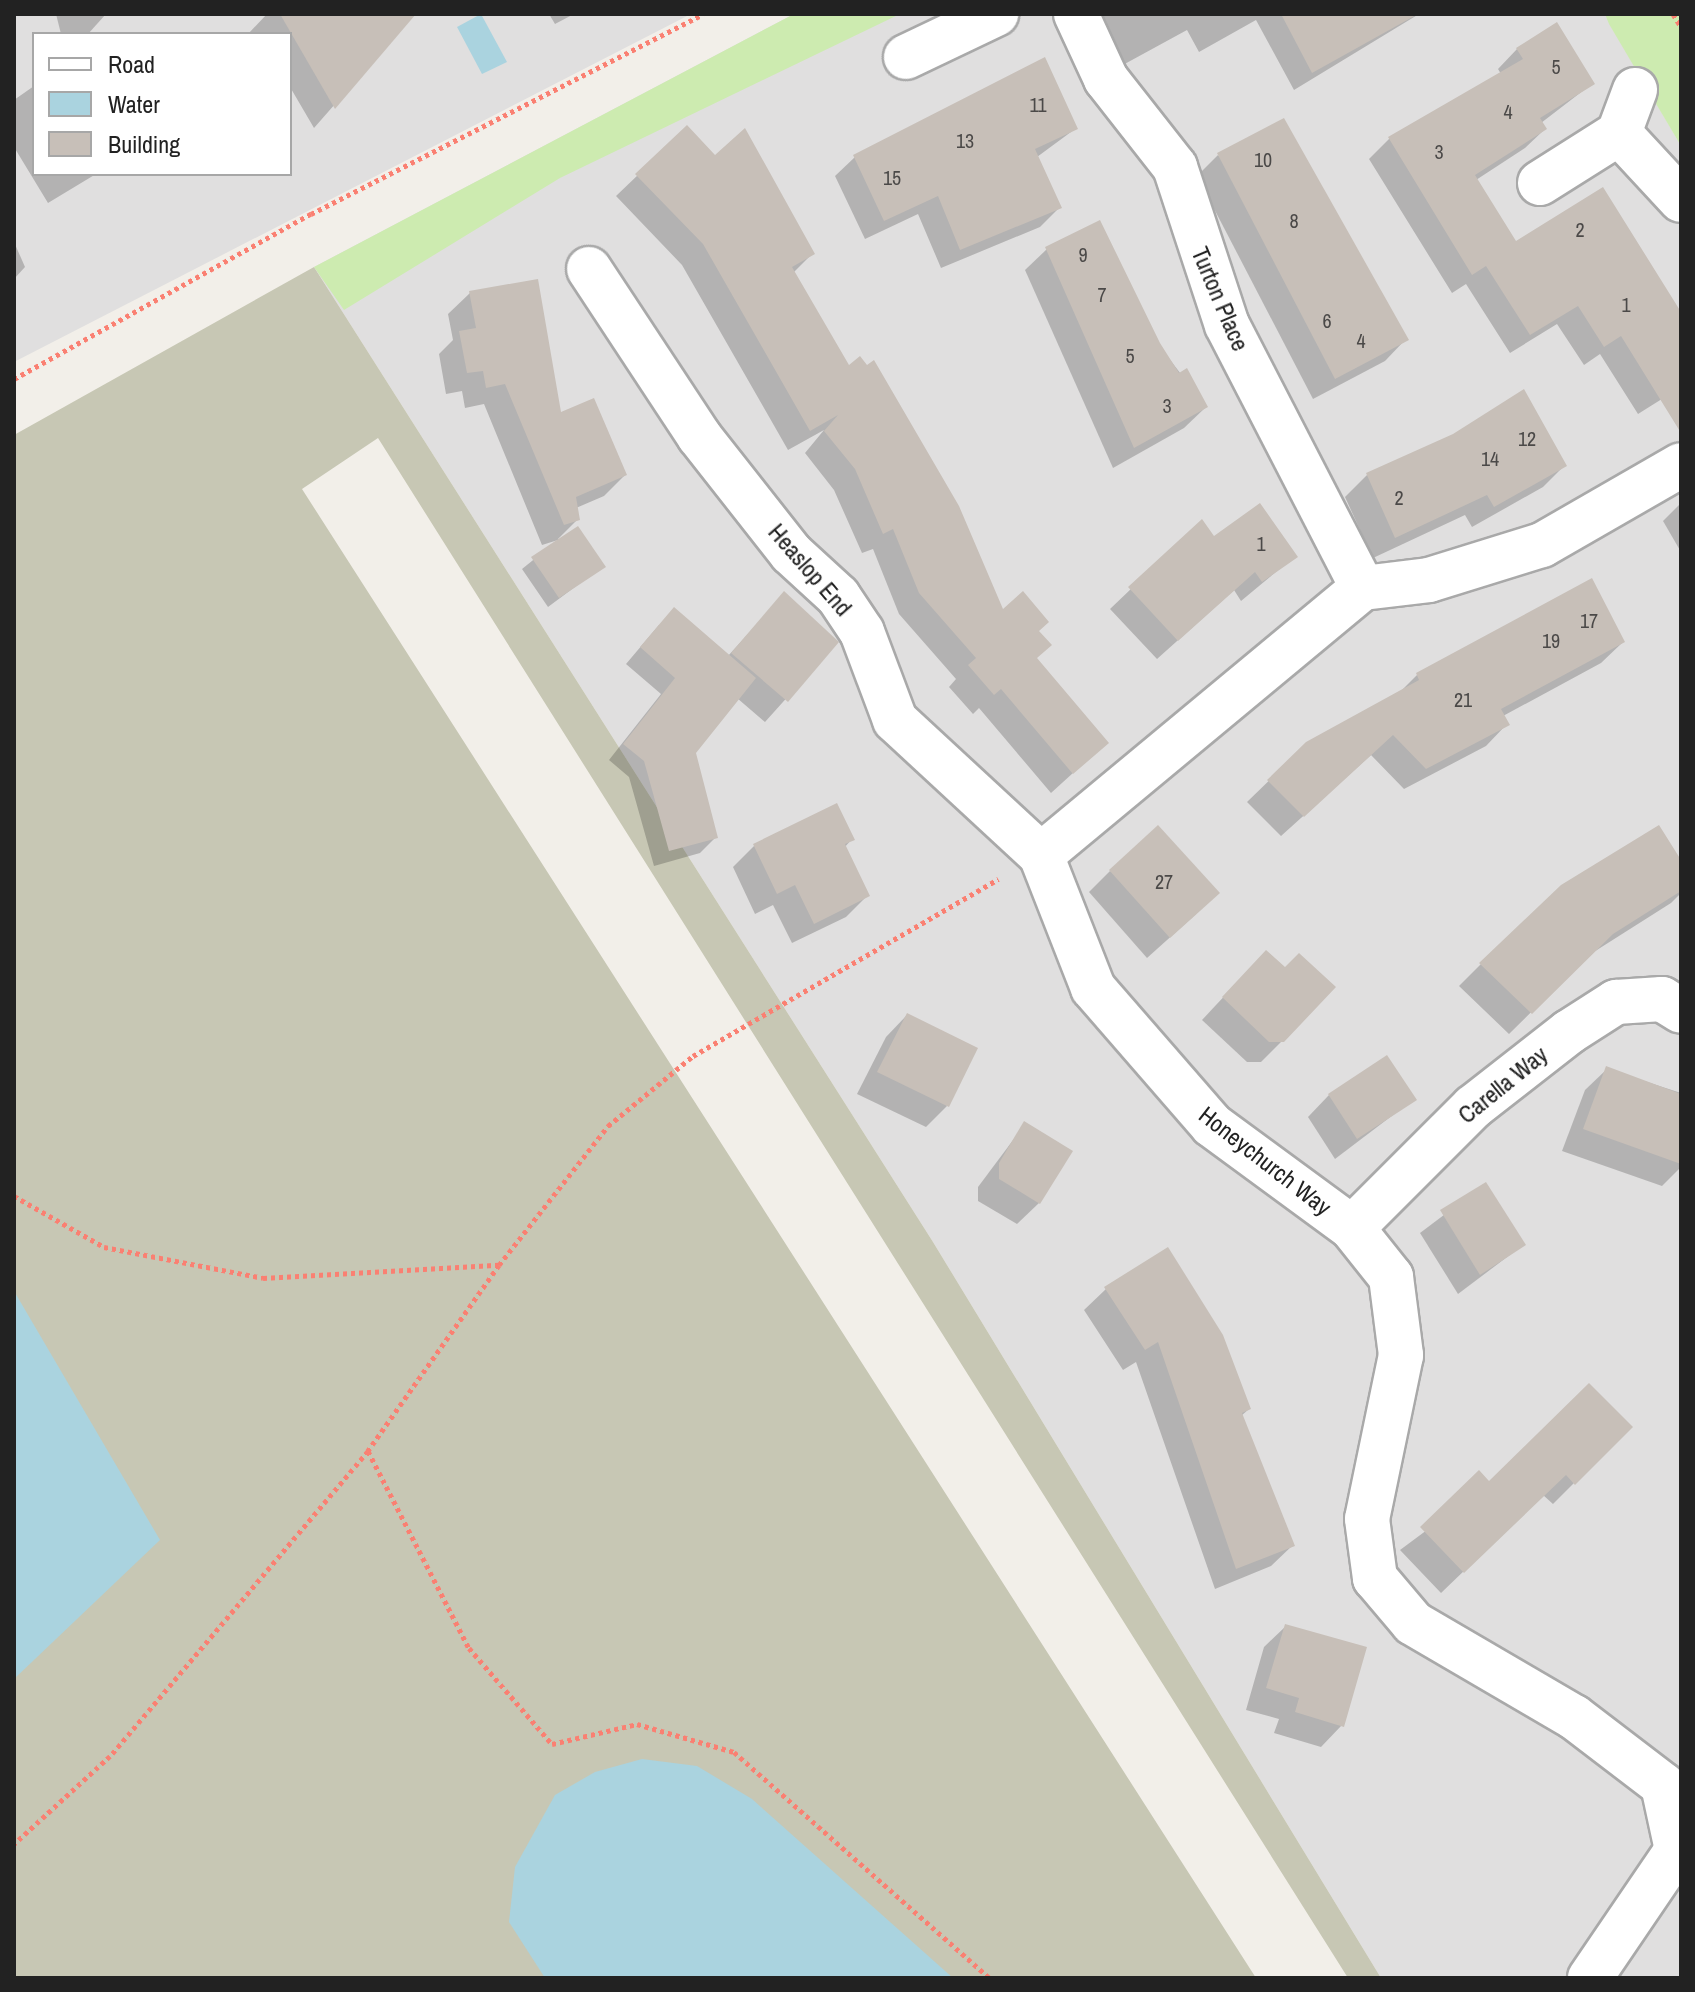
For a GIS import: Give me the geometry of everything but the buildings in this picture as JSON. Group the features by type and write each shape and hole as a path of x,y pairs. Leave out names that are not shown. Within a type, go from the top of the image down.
{"street":[{"path":"906,57 996,14"},
{"name":"Turton Place","path":"1076,14 1106,79 1175,167 1227,325 1363,588"},
{"path":"1540,183 1619,133 1635,90"},
{"path":"1619,133 1681,200"},
{"name":"Heaslop End","path":"589,269 699,436 791,553 838,596 862,632 895,720 1041,855"},
{"path":"1041,855 1363,588 1429,580 1542,545 1681,465"},
{"name":"Honeychurch Way","path":"1041,855 1093,988 1212,1125 1352,1228 1391,1277 1401,1355 1367,1519 1375,1578 1413,1623 1574,1717 1663,1785 1677,1850 1590,1978"},
{"name":"Carella Way","path":"1352,1228 1473,1107 1569,1032 1616,1002 1662,999 1681,1011"}],"path":[{"path":"14,379 311,214 703,14"},
{"path":"1673,14 1681,27"},
{"path":"14,1844 110,1756 368,1451 499,1265 608,1126 693,1056 1041,855"},
{"path":"14,1196 104,1247 263,1278 499,1265"},
{"path":"368,1451 469,1648 552,1744 637,1724 734,1752 989,1978"}],"shaded area":[{"path":"14,14 691,14 14,362"},
{"path":"794,14 1605,14 1681,146 1681,1978 1381,1978 933,1242 314,267"},
{"path":"314,267 933,1242 1381,1978 1348,1978 378,438 302,489 1256,1978 14,1978 14,435"}],"green space":[{"path":"794,14 900,14 560,178 344,310 314,267"},
{"path":"1605,14 1681,14 1681,146 1609,24"}],"water":[{"path":"481,14 507,62 482,74 457,27"},
{"path":"14,1291 160,1540 14,1679"},
{"path":"642,1759 697,1766 752,1799 953,1978 545,1978 509,1922 515,1867 555,1795 595,1772"}]}
